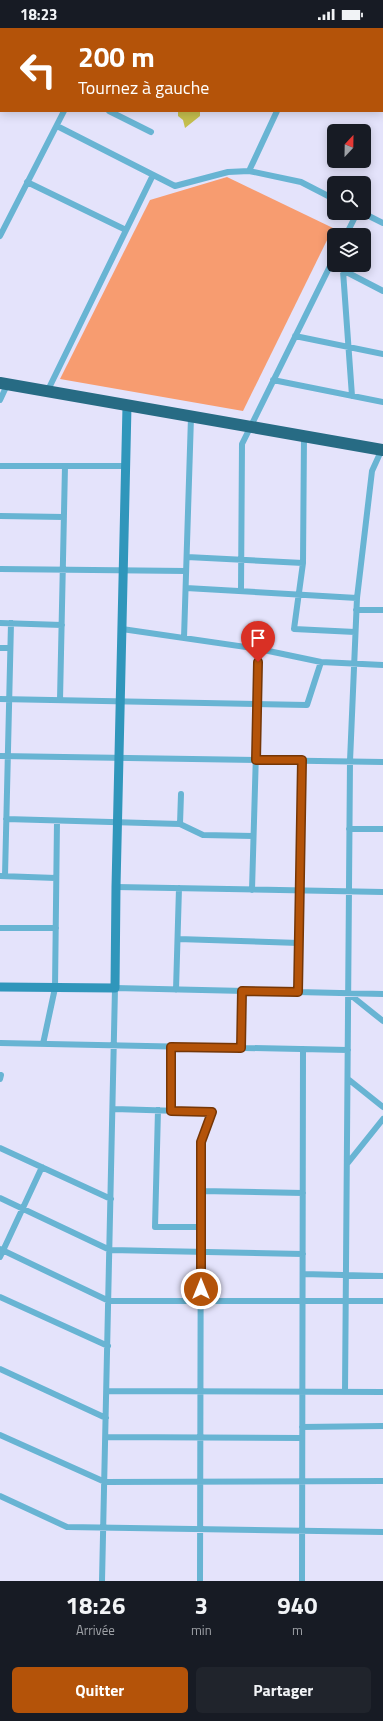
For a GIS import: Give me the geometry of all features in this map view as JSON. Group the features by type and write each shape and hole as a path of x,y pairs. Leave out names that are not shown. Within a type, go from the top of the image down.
{"highway":[{"path":"4,384 250,427 382,448"}],"main road":[{"path":"0,987 115,988 117,823 127,406"}],"street":[{"path":"0,236 64,112"},
{"path":"111,112 151,132"},
{"path":"249,171 277,112"},
{"path":"57,126 175,186 228,172 249,171 301,182 327,195"},
{"path":"47,392 154,175"},
{"path":"27,182 126,230"},
{"path":"371,217 383,223"},
{"path":"241,591 242,444 327,272"},
{"path":"343,272 352,396"},
{"path":"345,272 383,291"},
{"path":"295,336 383,354"},
{"path":"273,380 383,402"},
{"path":"0,400 4,384"},
{"path":"184,638 191,417"},
{"path":"304,436 303,563 294,629 355,632"},
{"path":"345,1392 350,761 355,632 357,598 372,471 382,448"},
{"path":"0,466 125,466"},
{"path":"60,700 66,466"},
{"path":"0,516 64,517"},
{"path":"187,557 303,563"},
{"path":"0,569 186,572"},
{"path":"186,588 357,598"},
{"path":"356,610 383,610"},
{"path":"0,623 62,624"},
{"path":"11,624 3,876 56,878"},
{"path":"122,629 259,649 321,662 383,665"},
{"path":"0,648 10,648"},
{"path":"252,890 259,649"},
{"path":"0,699 307,705 321,662"},
{"path":"0,756 383,762"},
{"path":"298,992 302,760"},
{"path":"180,824 181,794"},
{"path":"6,819 180,824 203,835 253,836"},
{"path":"43,1044 55,988 58,821"},
{"path":"350,829 383,830"},
{"path":"116,887 383,892"},
{"path":"176,990 179,888"},
{"path":"0,928 56,928"},
{"path":"178,939 299,943"},
{"path":"102,1581 114,1109 115,988 383,994"},
{"path":"241,1048 242,991"},
{"path":"348,993 383,1021"},
{"path":"0,1043 348,1050"},
{"path":"171,1047 171,1111"},
{"path":"302,1581 303,1049"},
{"path":"348,1080 383,1107"},
{"path":"114,1109 212,1112 201,1142 200,1581"},
{"path":"158,1110 156,1227 201,1227"},
{"path":"347,1164 383,1119"},
{"path":"0,1148 112,1200"},
{"path":"0,1258 2,1250 42,1167"},
{"path":"201,1191 303,1194"},
{"path":"0,1198 110,1250 303,1254"},
{"path":"2,1250 109,1301 383,1301"},
{"path":"303,1274 383,1276"},
{"path":"0,1297 108,1346"},
{"path":"0,1369 106,1418"},
{"path":"107,1391 383,1392"},
{"path":"302,1427 383,1426"},
{"path":"0,1435 105,1482 383,1481"},
{"path":"106,1437 302,1438"},
{"path":"0,1496 67,1527 383,1532"}],"shaded area":[{"path":"178,112 200,112 200,116 185,128 183,120 178,116"},
{"path":"227,177 333,228 327,228 327,240 243,411 60,379 150,200"}],"route":[{"path":"201,1289 201,1142 212,1112 171,1111 171,1047 241,1048 242,991 298,992 302,760 256,760 258,662"}]}
